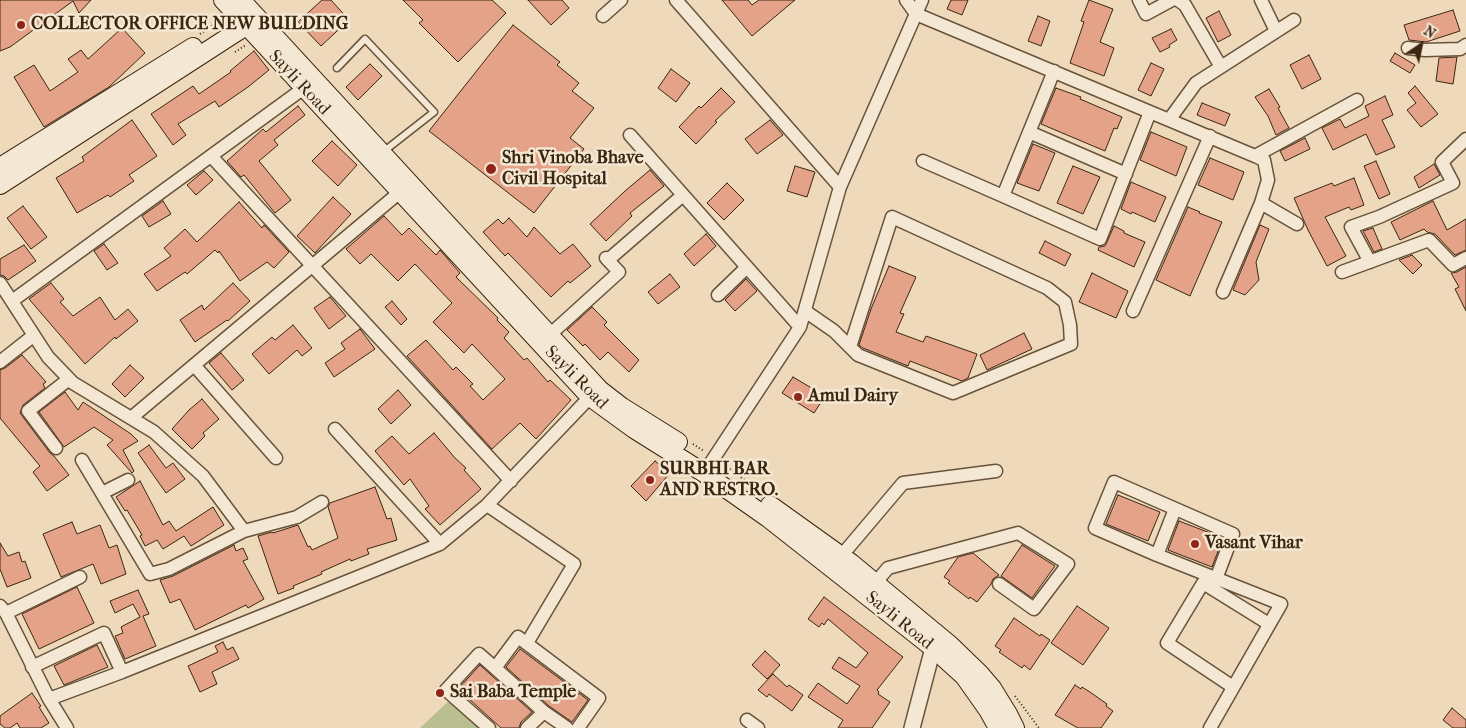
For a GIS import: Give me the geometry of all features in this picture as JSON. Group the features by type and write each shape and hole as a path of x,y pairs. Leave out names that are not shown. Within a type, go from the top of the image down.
{"main road":[{"path":"223,0 248,19 545,339 610,398 710,465"},
{"path":"0,168 248,19"},
{"path":"0,185 248,19"},
{"name":"Sayli Road","path":"248,19 304,88 377,157 400,192 545,339 590,397 634,429 710,465 768,518 837,561 870,589 968,681 998,728"},
{"path":"870,589 950,645 980,674 1001,702 1015,728"}],"street":[{"path":"603,16 621,0"},
{"path":"676,0 840,188"},
{"path":"906,0 916,14 1264,160 1268,180 1261,203 1223,292"},
{"path":"710,465 800,327 840,188 922,0"},
{"path":"1139,0 1146,14 1172,0"},
{"path":"1178,0 1186,5 1222,67"},
{"path":"1262,0 1276,31"},
{"path":"1169,120 1196,83 1294,20"},
{"path":"1408,48 1425,50 1460,49 1466,45"},
{"path":"1002,196 1054,71"},
{"path":"12,301 304,88"},
{"path":"1255,156 1357,100"},
{"path":"923,162 1100,239 1150,112"},
{"path":"1028,132 1126,174"},
{"path":"630,135 800,327"},
{"path":"1134,311 1210,136"},
{"path":"1370,262 1350,227 1379,217 1452,183 1442,162 1466,139"},
{"path":"211,156 511,481"},
{"path":"131,418 400,192"},
{"path":"545,339 619,272 607,259 683,195"},
{"path":"1261,203 1297,224"},
{"path":"805,311 834,331 850,347 858,355 953,393 1071,344 1070,325 1064,302 1048,288 892,217 850,347"},
{"path":"1342,272 1429,240 1453,265 1466,258"},
{"path":"718,295 747,267"},
{"path":"0,283 48,357 73,383 154,432 203,476 244,532"},
{"path":"0,362 33,336"},
{"path":"194,365 276,458"},
{"path":"56,448 28,411 69,378"},
{"path":"49,699 122,672 440,544 487,505 590,397"},
{"path":"335,429 440,544"},
{"path":"82,460 150,574 169,569 244,532 297,517 322,502"},
{"path":"837,561 903,483 996,471"},
{"path":"102,493 128,480"},
{"path":"1210,728 1281,604 1216,579 1156,555 1095,528 1114,482 1233,534 1216,579"},
{"path":"487,505 574,564 527,643"},
{"path":"1156,555 1175,509"},
{"path":"870,589 888,568 1018,533 1068,564 1034,608 999,584"},
{"path":"67,728 49,699 3,609 80,577"},
{"path":"1233,687 1167,643 1203,583 1269,624"},
{"path":"32,667 104,633 122,672"},
{"path":"494,668 518,636 599,698 578,728"},
{"path":"912,728 933,648"},
{"path":"489,728 446,690 479,654 544,712 567,728"},
{"path":"527,728 544,712"},
{"path":"747,720 758,728"}],"lane":[{"path":"337,68 365,39 434,112 377,157"}],"path":[{"path":"228,56 248,19"},
{"path":"687,440 710,465 762,493"},
{"path":"1015,695 1039,728"}],"green space":[{"path":"454,696 489,728 420,728"}],"building":[{"name":"COLLECTOR OFFICE NEW BUILDING","path":"0,0 91,0 79,13 73,1 10,47 0,51"},
{"path":"322,0 331,0 349,20 321,46 298,22"},
{"path":"403,0 492,0 506,13 458,62 419,23 423,20"},
{"path":"528,0 562,0 569,8 551,25"},
{"path":"722,0 748,0 752,5 759,0 795,0 752,36"},
{"path":"951,0 968,0 962,15 947,9"},
{"path":"1089,0 1113,9 1100,42 1114,48 1104,76 1070,63 1084,22 1081,21"},
{"path":"1453,10 1460,31 1426,42 1409,40 1404,25"},
{"path":"1219,11 1231,35 1218,42 1206,18"},
{"path":"1038,16 1050,21 1041,46 1028,41"},
{"path":"513,25 560,62 557,65 579,83 572,91 594,108 570,138 584,149 534,213 429,131"},
{"path":"122,28 145,53 109,87 44,127 14,77 34,65 50,91 78,72 68,59 81,50 88,59"},
{"path":"1171,29 1177,40 1169,45 1170,47 1160,52 1152,38"},
{"path":"254,51 269,70 219,107 215,101 178,124 186,135 173,145 151,114 193,86 199,94 231,72"},
{"path":"1395,53 1415,65 1410,73 1390,61"},
{"path":"1309,55 1321,79 1302,89 1290,65"},
{"path":"1457,57 1453,84 1436,81 1439,58"},
{"path":"1151,63 1164,69 1151,96 1138,90"},
{"path":"370,64 382,76 358,100 346,87"},
{"path":"671,69 690,83 676,102 658,88"},
{"path":"1415,86 1438,114 1421,127 1407,110 1416,103 1408,93"},
{"path":"721,88 735,102 715,121 717,122 696,144 679,127 699,106 701,108"},
{"path":"1056,88 1081,97 1080,99 1122,117 1117,129 1114,128 1105,151 1041,124"},
{"path":"1269,89 1280,107 1278,108 1289,128 1276,135 1268,116 1255,97"},
{"path":"1385,96 1393,115 1382,120 1395,147 1376,155 1366,134 1333,150 1322,128 1340,119 1345,128 1369,116 1365,106"},
{"path":"1202,103 1230,114 1225,126 1197,115"},
{"path":"298,106 305,115 274,140 278,145 259,161 291,200 275,213 244,175 241,177 227,161 263,129 266,132"},
{"path":"132,120 157,156 129,175 134,181 110,197 108,195 77,213 56,178 84,161 82,157"},
{"path":"770,120 783,135 757,154 745,139"},
{"path":"1151,132 1187,147 1176,176 1140,160"},
{"path":"1305,138 1310,149 1285,161 1280,151"},
{"path":"332,141 357,165 338,186 312,161"},
{"path":"1033,144 1055,153 1039,191 1017,183"},
{"path":"1210,158 1244,172 1233,200 1198,185"},
{"path":"1376,161 1390,194 1379,199 1364,166"},
{"path":"1434,164 1440,175 1419,188 1414,177"},
{"path":"795,166 815,172 807,197 787,191"},
{"path":"1073,166 1100,177 1083,214 1057,203"},
{"path":"650,170 664,186 630,213 632,216 606,241 590,224"},
{"path":"204,171 213,180 196,195 187,185"},
{"path":"1354,178 1364,205 1351,210 1349,207 1325,217 1346,256 1327,266 1294,198 1332,183 1334,186"},
{"path":"1131,182 1166,197 1155,222 1121,209"},
{"path":"727,183 744,200 724,220 707,203"},
{"path":"333,197 351,214 315,253 297,236"},
{"path":"163,201 171,214 149,227 142,216"},
{"path":"1433,201 1447,230 1466,219 1466,250 1455,255 1435,234 1424,229 1400,240 1391,222"},
{"path":"239,202 262,228 264,225 289,252 274,268 267,262 240,281 219,251 218,253 215,250 187,274 185,272 157,291 144,274 171,256 164,248 185,229 197,242"},
{"path":"23,206 47,237 31,249 7,218"},
{"path":"1188,207 1222,222 1190,296 1156,280"},
{"path":"384,216 402,235 409,228 436,255 440,250 460,273 456,277 498,318 497,320 509,332 504,338 524,360 527,358 548,382 550,380 571,400 536,439 520,423 492,449 407,356 426,340 453,370 456,367 473,384 470,386 483,400 505,379 472,344 464,353 433,322 452,303 415,264 398,281 371,254 360,264 346,249"},
{"path":"509,218 527,237 534,227 560,254 573,244 591,266 570,283 568,281 551,297 508,253 505,256 483,232 498,219 503,224"},
{"path":"1260,225 1269,229 1256,262 1259,280 1245,295 1233,290"},
{"path":"1114,226 1124,231 1124,233 1145,242 1134,267 1098,250 1099,247 1105,246"},
{"path":"1373,228 1382,249 1374,252 1363,231"},
{"path":"706,234 716,246 694,266 684,254"},
{"path":"1045,241 1071,254 1065,266 1039,253"},
{"path":"104,244 118,263 107,270 94,251"},
{"path":"24,245 36,261 8,280 0,275 0,259"},
{"path":"1412,255 1422,265 1413,274 1399,260"},
{"path":"889,266 916,277 900,313 904,314 896,332 923,342 926,336 977,354 968,378 962,381 910,361 908,366 859,345 871,309"},
{"path":"1466,267 1466,311 1455,289 1459,287 1451,273"},
{"path":"1092,273 1128,291 1116,318 1079,302"},
{"path":"670,274 680,287 658,304 648,292"},
{"path":"746,279 757,291 735,311 725,300"},
{"path":"51,283 64,299 60,302 73,316 100,297 115,320 128,309 138,321 116,339 115,337 85,364 29,299"},
{"path":"233,283 250,301 228,321 195,342 180,320 202,305 204,310"},
{"path":"330,297 346,316 329,329 314,308"},
{"path":"392,301 407,319 401,325 385,307"},
{"path":"592,307 607,322 604,325 639,360 629,372 608,352 600,360 585,344 583,346 567,330"},
{"path":"293,325 312,348 302,356 297,350 269,374 252,354 272,337 275,340"},
{"path":"360,329 375,349 334,377 325,363 345,349 341,343"},
{"path":"1024,333 1032,349 987,370 980,355"},
{"path":"221,353 244,380 232,390 209,363"},
{"path":"22,355 46,382 43,384 45,388 23,405 20,413 69,475 47,491 33,472 40,466 0,418 0,370"},
{"path":"130,365 144,378 125,397 112,384"},
{"path":"793,377 825,396 814,413 782,393"},
{"path":"398,390 411,405 391,424 378,409"},
{"path":"65,392 78,410 83,402 131,434 138,441 123,450 134,471 132,473 107,445 113,440 94,427 64,447 39,412"},
{"path":"202,399 219,419 203,433 205,436 192,449 172,429"},
{"path":"434,433 466,468 464,470 481,489 440,525 425,509 429,506 410,479 404,485 375,451 392,436 409,454"},
{"path":"149,445 166,468 173,463 185,479 166,493 138,453"},
{"name":"SURBHI BAR AND RESTRO.","path":"655,461 670,473 646,501 631,486"},
{"path":"140,481 163,525 169,521 176,531 213,507 224,525 191,546 184,536 163,549 157,540 145,546 140,536 142,535 127,510 125,511 116,497"},
{"path":"375,487 387,519 391,518 397,540 367,549 369,554 351,561 350,559 321,572 322,574 293,586 294,588 278,594 258,536 298,525 308,547 310,546 312,550 338,538 328,507 330,503"},
{"path":"1118,495 1160,512 1148,541 1106,524"},
{"name":"Vasant Vihar","path":"1179,521 1223,538 1212,567 1168,550"},
{"path":"72,522 77,534 100,525 109,548 117,545 126,574 101,584 93,564 61,577 43,534"},
{"path":"0,543 8,556 19,552 22,562 25,561 31,578 7,587 0,569"},
{"path":"234,545 236,551 243,548 248,559 243,561 264,599 248,608 246,605 195,630 180,599 170,603 160,580 173,576"},
{"path":"1022,545 1055,566 1032,598 1001,576"},
{"path":"973,553 999,575 993,579 977,602 970,597 969,599 948,583 950,581 944,577 958,557"},
{"path":"77,587 94,623 39,649 22,614"},
{"path":"138,590 149,614 143,616 156,646 125,659 115,636 123,633 121,627 140,617 133,604 115,613 110,601"},
{"path":"824,597 903,657 877,690 878,694 890,702 872,728 838,728 843,720 808,697 818,683 847,704 860,686 832,668 839,657 856,668 868,653 828,619 824,625 822,623 819,627 808,619"},
{"path":"1077,606 1109,628 1083,665 1051,643"},
{"path":"1014,618 1040,636 1041,634 1050,640 1030,670 1024,665 1022,668 999,652 1001,650 995,646"},
{"path":"223,642 227,650 233,647 239,659 212,672 217,684 200,692 188,666 218,652 215,646"},
{"path":"97,645 108,667 64,685 54,666"},
{"path":"520,649 575,690 578,695 579,693 588,700 572,722 549,706 506,667"},
{"path":"765,651 780,665 767,679 752,665"},
{"path":"480,665 532,712 521,722 519,728 501,728 458,689"},
{"path":"773,674 787,687 789,685 803,695 792,711 769,694 767,697 758,690"},
{"path":"1075,685 1090,692 1107,704 1106,706 1113,711 1101,728 1078,728 1055,715"},
{"path":"32,693 49,723 41,728 20,728 17,723 10,728 5,728 0,724 0,716"},
{"path":"1452,708 1466,720 1466,728 1453,728 1443,720"}],"place":[{"name":"COLLECTOR OFFICE NEW BUILDING","path":"21,25"},
{"name":"Shri Vinoba Bhave Civil Hospital","path":"491,169"},
{"name":"Amul Dairy","path":"798,397"},
{"name":"SURBHI BAR AND RESTRO.","path":"650,480"},
{"name":"Vasant Vihar","path":"1195,544"},
{"name":"Sai Baba Temple","path":"440,693"}]}
